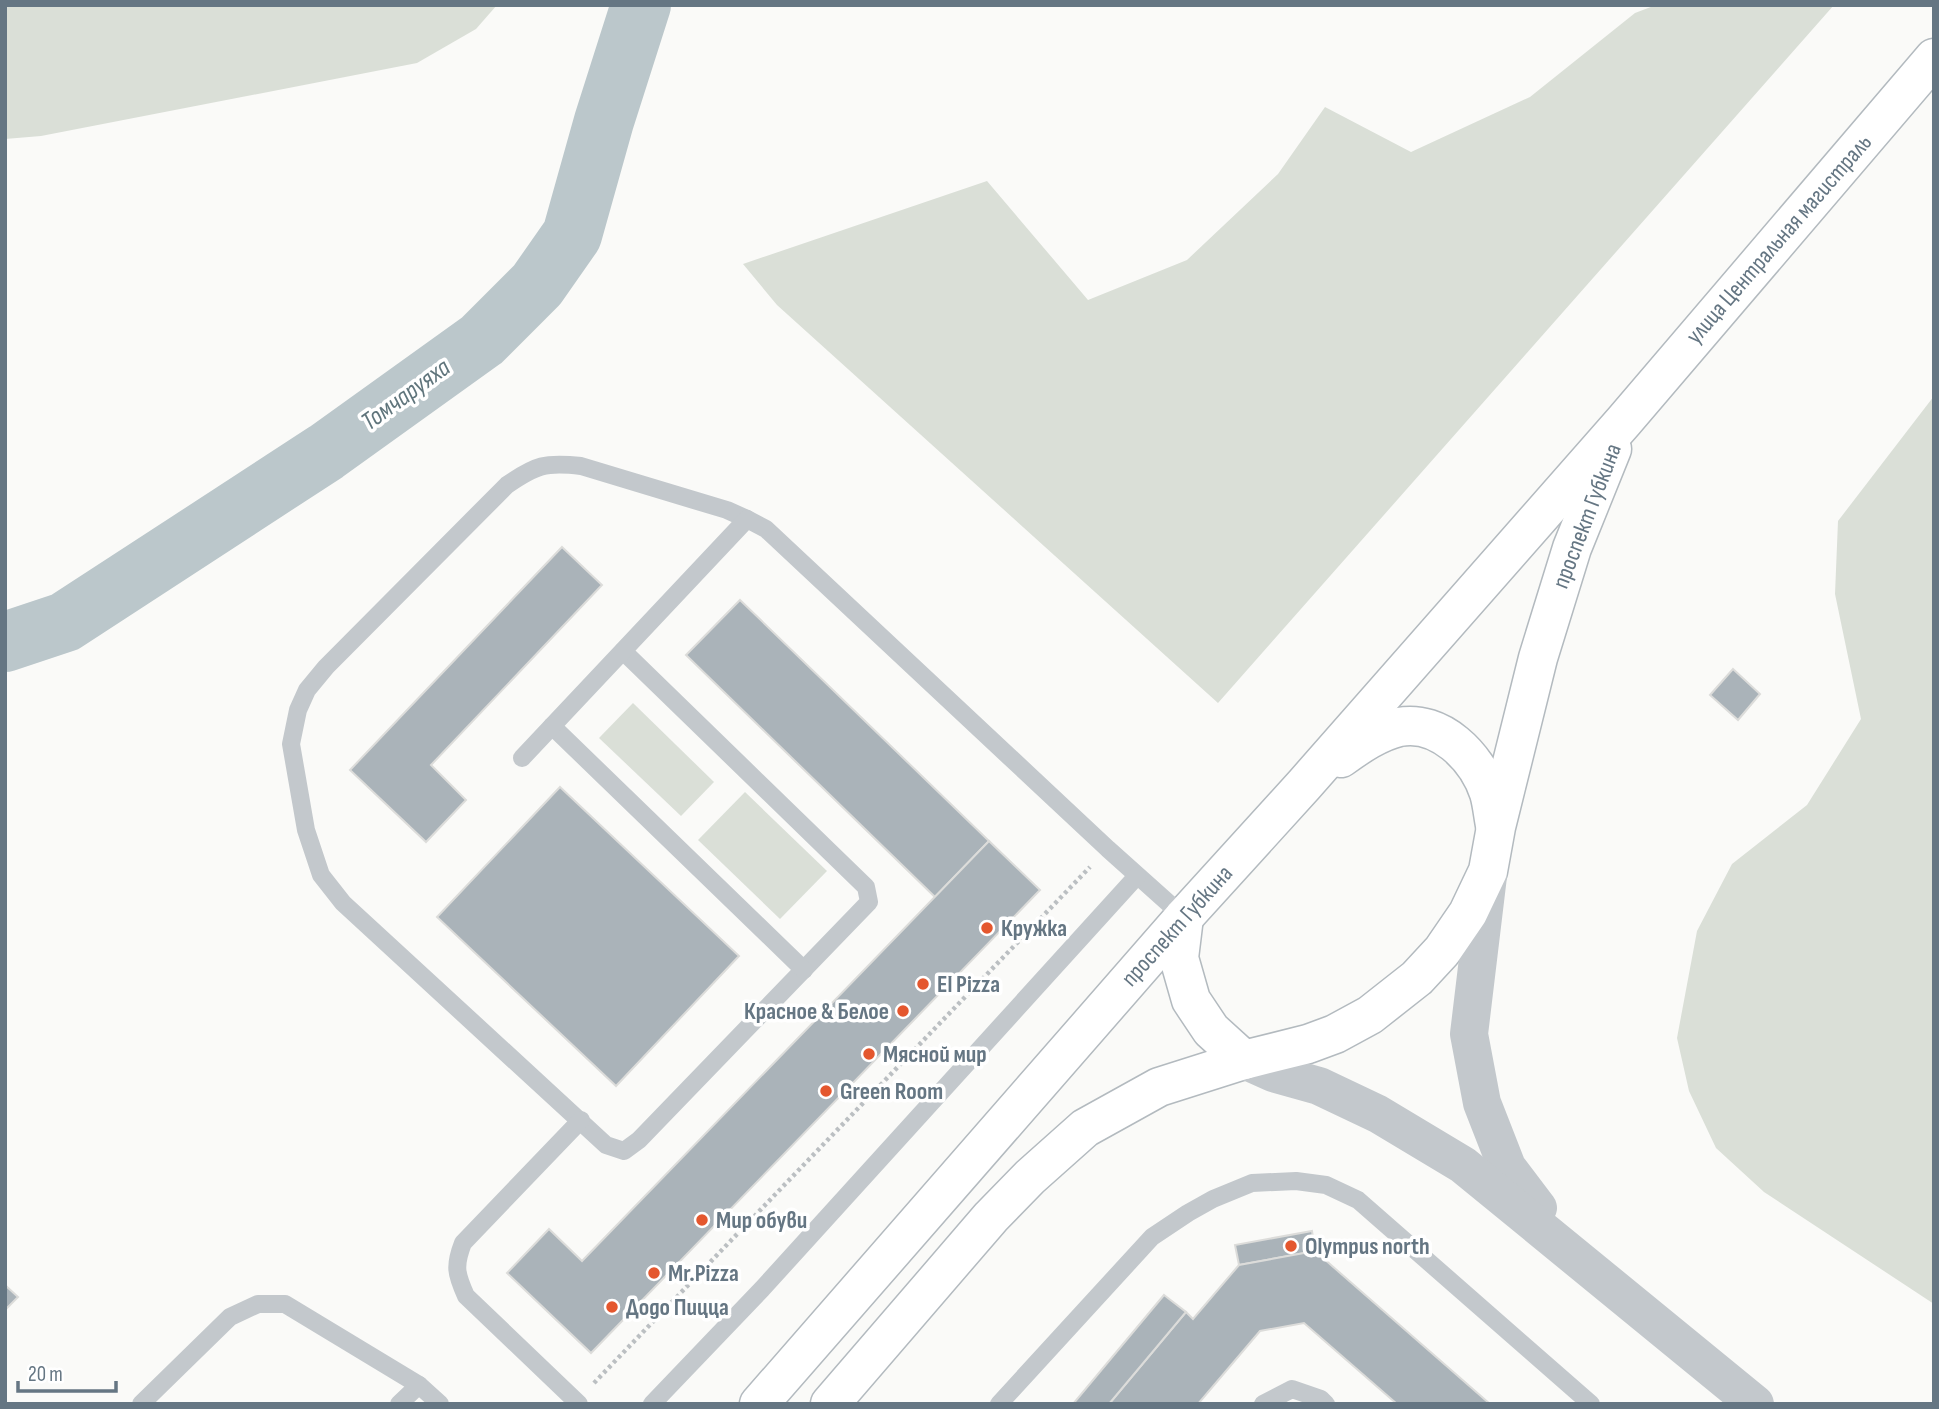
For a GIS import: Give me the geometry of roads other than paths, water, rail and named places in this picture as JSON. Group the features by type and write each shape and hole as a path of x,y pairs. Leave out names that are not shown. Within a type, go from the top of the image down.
{"main road":[{"name":"улица Центральная магистраль","path":"1624,421 1934,58"},
{"name":"проспект Губкина","path":"759,1404 1184,916 1304,785 1624,421"},
{"name":"проспект Губкина","path":"830,1404 991,1217 1030,1177 1085,1128 1159,1087 1335,1034 1370,1015 1417,978 1442,951 1468,913 1489,871 1496,828 1538,658 1572,548 1624,421"},
{"path":"1304,785 1377,735 1399,727 1427,728 1446,737 1467,756 1489,792 1496,828"},
{"path":"1184,916 1179,958 1191,1000 1211,1031 1244,1060"}],"street":[{"path":"1489,871 1469,1034 1482,1103 1507,1167 1566,1247"},
{"path":"1244,1060 1273,1073 1320,1086 1388,1120 1463,1164 1751,1403"}],"lane":[{"path":"623,651 866,887 869,902 639,1140 624,1151 606,1145 342,903 321,875 306,830 291,744 298,709 307,690 326,667 507,485 531,468 558,464 581,466 727,510 766,529 1137,876 1184,916"},
{"path":"522,758 747,519"},
{"path":"552,726 804,970"},
{"path":"652,1404 762,1289 1137,876"},
{"path":"578,1402 466,1296 458,1279 456,1262 463,1243 581,1120"},
{"path":"999,1404 1152,1237 1188,1213 1252,1183 1296,1181 1326,1185 1358,1200 1591,1404"},
{"path":"141,1404 230,1317 258,1304 285,1304 419,1385 440,1404"},
{"path":"399,1404 419,1385"},
{"path":"1263,1404 1292,1389 1321,1399 1326,1404"}],"waterway":[{"name":"Томчаруяха","path":"5,642 65,622 326,452 482,340 537,285 572,235 604,121 641,5"}],"place":[{"name":"Кружка","path":"987,928"},
{"name":"El Pizza","path":"923,984"},
{"name":"Красное & Белое","path":"903,1011"},
{"name":"Мясной мир","path":"869,1054"},
{"name":"Green Room","path":"826,1091"},
{"name":"Мир обуви","path":"702,1220"},
{"name":"Olympus north","path":"1291,1246"},
{"name":"Mr.Pizza","path":"654,1273"},
{"name":"Додо Пицца","path":"612,1307"}]}
